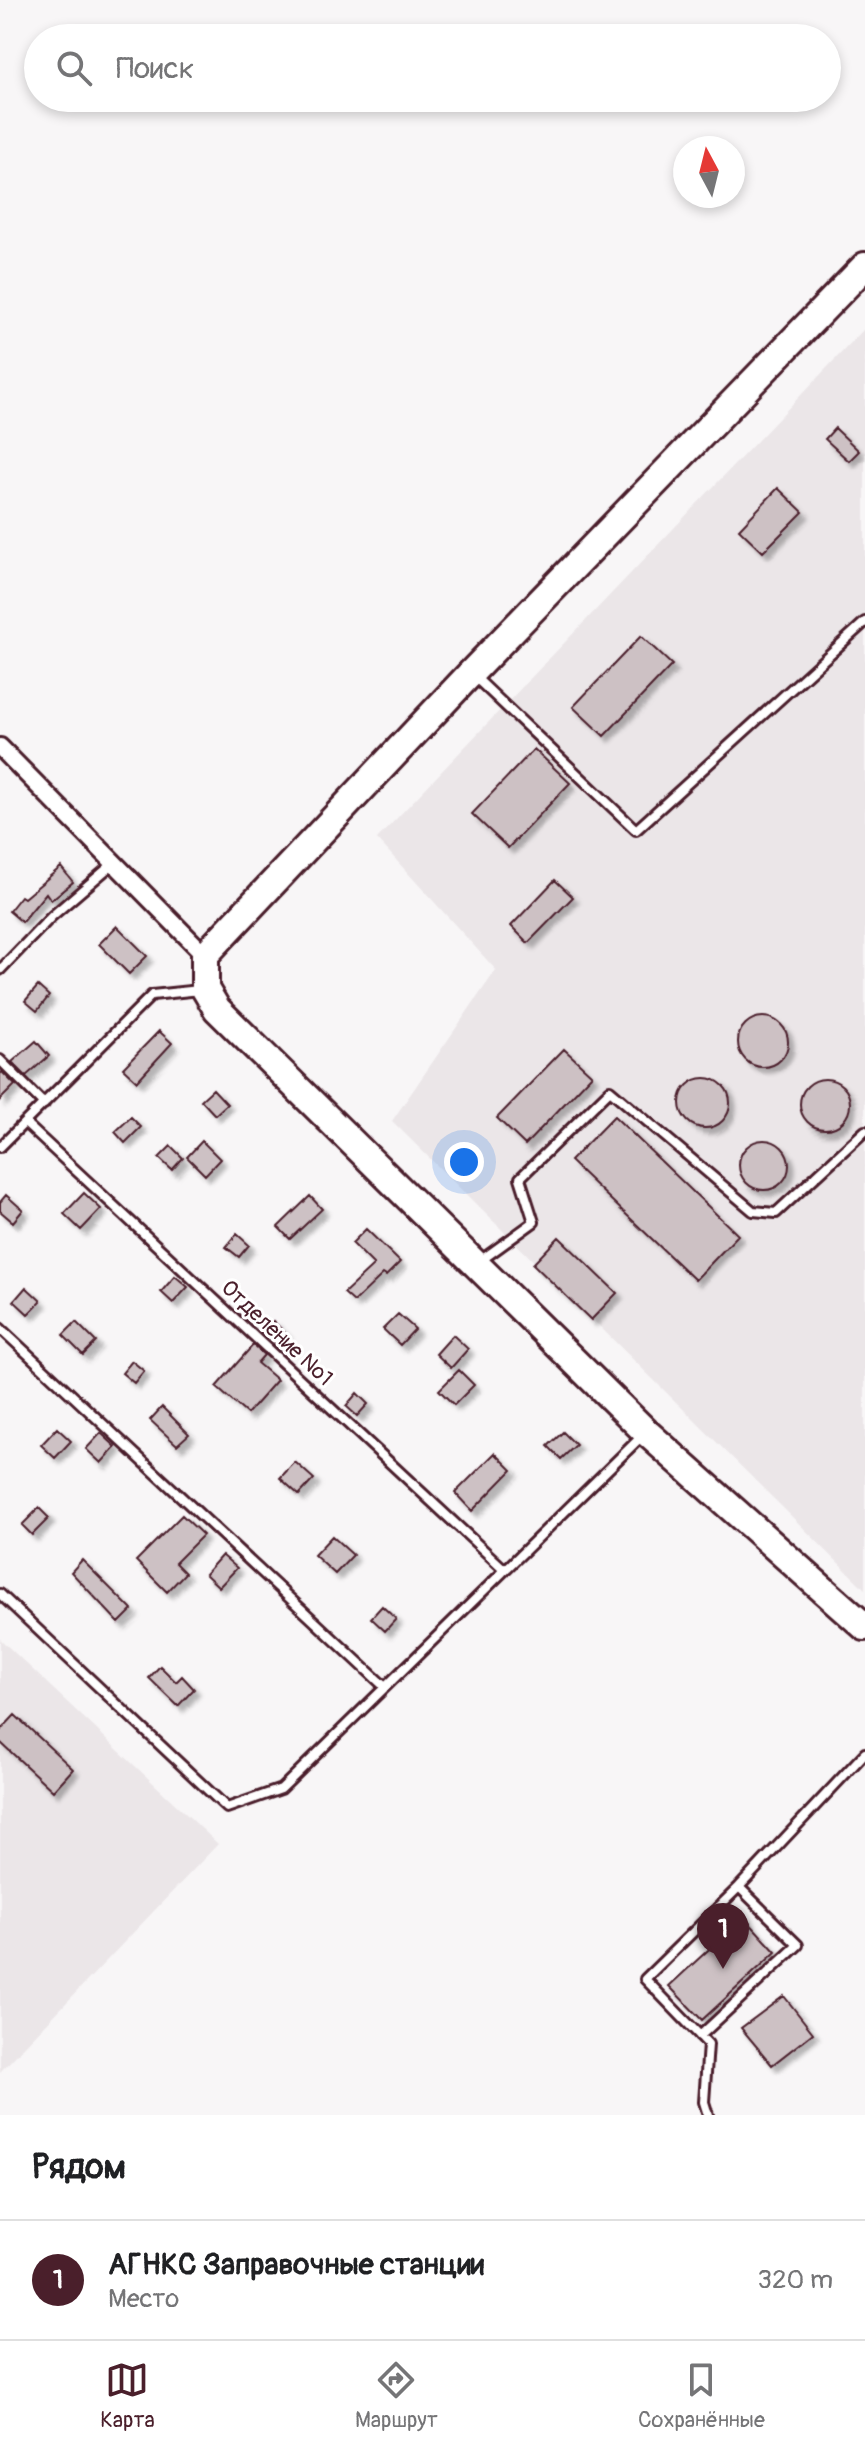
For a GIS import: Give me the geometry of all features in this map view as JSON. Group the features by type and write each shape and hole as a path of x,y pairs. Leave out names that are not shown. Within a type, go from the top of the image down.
{"main road":[{"path":"865,266 471,673 205,955 205,989 217,1009 646,1432 865,1627"}],"street":[{"path":"0,747 205,955"}],"lane":[{"path":"471,673 636,830 865,622"},
{"path":"0,970 52,916 115,862"},
{"path":"0,1147 152,995 205,989"},
{"path":"0,1060 44,1104"},
{"path":"476,1264 534,1222 520,1178 610,1090 753,1211 776,1213 865,1131"},
{"name":"Отделение №1","path":"25,1123 505,1570"},
{"path":"0,1328 385,1687"},
{"path":"0,1594 227,1808 281,1789 646,1432"},
{"path":"708,2115 704,2102 708,2044 645,1979 739,1887 865,1753"},
{"path":"700,2036 798,1945 739,1887"}],"shaded area":[{"path":"865,328 865,1589 392,1121 496,970 377,839"},
{"path":"0,1639 218,1844 0,2072"}],"building":[{"path":"835,428 859,451 849,461 825,439"},
{"path":"778,488 803,512 763,552 739,529"},
{"path":"641,636 672,665 604,736 573,707"},
{"path":"534,749 570,783 508,848 472,814"},
{"path":"61,867 73,882 51,900 46,893 22,922 9,911 21,896 24,898"},
{"path":"555,880 573,897 528,943 511,926"},
{"path":"117,926 147,956 129,974 99,944"},
{"path":"38,986 49,996 37,1011 25,1001"},
{"path":"763,1017 781,1024 788,1042 781,1060 763,1067 745,1060 738,1042 745,1024"},
{"path":"159,1031 172,1043 137,1081 123,1068"},
{"path":"36,1041 49,1056 26,1076 12,1062"},
{"path":"564,1049 592,1075 525,1145 497,1118"},
{"path":"2,1072 15,1085 0,1100 0,1074"},
{"path":"705,1078 723,1085 730,1103 723,1121 705,1128 687,1121 680,1103 687,1085"},
{"path":"825,1079 843,1086 850,1104 843,1122 825,1129 807,1122 800,1104 807,1086"},
{"path":"213,1089 227,1104 215,1115 201,1100"},
{"path":"614,1116 738,1235 695,1280 570,1161"},
{"path":"131,1117 141,1127 125,1143 115,1132"},
{"path":"764,1140 782,1147 789,1165 782,1183 764,1190 746,1183 739,1165 746,1147"},
{"path":"202,1141 220,1159 205,1175 187,1157"},
{"path":"171,1146 183,1158 172,1170 159,1158"},
{"path":"84,1193 101,1209 81,1230 64,1214"},
{"path":"6,1195 23,1210 13,1222 0,1211 0,1202"},
{"path":"310,1196 322,1209 290,1239 278,1227"},
{"path":"366,1229 400,1262 354,1302 344,1293 374,1265 352,1243"},
{"path":"237,1234 249,1245 239,1257 226,1247"},
{"path":"559,1237 617,1293 591,1320 533,1264"},
{"path":"175,1276 188,1287 173,1303 161,1292"},
{"path":"26,1287 41,1301 28,1314 14,1301"},
{"path":"398,1314 415,1329 400,1345 383,1329"},
{"path":"273,1321 286,1334 274,1345 260,1333"},
{"path":"76,1322 96,1342 83,1355 63,1335"},
{"path":"453,1335 468,1349 451,1368 436,1354"},
{"path":"253,1345 264,1355 257,1363 277,1380 247,1414 216,1387"},
{"path":"132,1361 144,1371 134,1383 122,1373"},
{"path":"459,1370 474,1385 454,1405 439,1390"},
{"path":"357,1393 368,1404 357,1416 346,1406"},
{"path":"162,1407 189,1434 177,1445 150,1420"},
{"path":"57,1428 71,1441 55,1458 41,1445"},
{"path":"563,1432 576,1445 561,1459 548,1446"},
{"path":"101,1433 116,1447 101,1463 86,1449"},
{"path":"495,1453 512,1470 472,1511 455,1493"},
{"path":"295,1462 314,1479 299,1495 280,1478"},
{"path":"39,1508 49,1518 32,1535 22,1525"},
{"path":"182,1515 203,1535 175,1563 185,1573 167,1592 136,1561"},
{"path":"332,1536 353,1555 335,1574 314,1555"},
{"path":"222,1555 237,1568 219,1587 205,1574"},
{"path":"82,1560 132,1610 119,1623 71,1572"},
{"path":"382,1606 396,1619 385,1631 371,1618"},
{"path":"160,1666 176,1682 182,1676 194,1689 178,1706 149,1678"},
{"path":"15,1715 73,1769 53,1791 0,1742 0,1731"},
{"path":"744,1917 776,1952 702,2020 669,1986"},
{"path":"784,1996 813,2033 772,2065 741,2028"}],"place":[{"name":"АГНКС Заправочные станции","path":"723,1969"}]}
